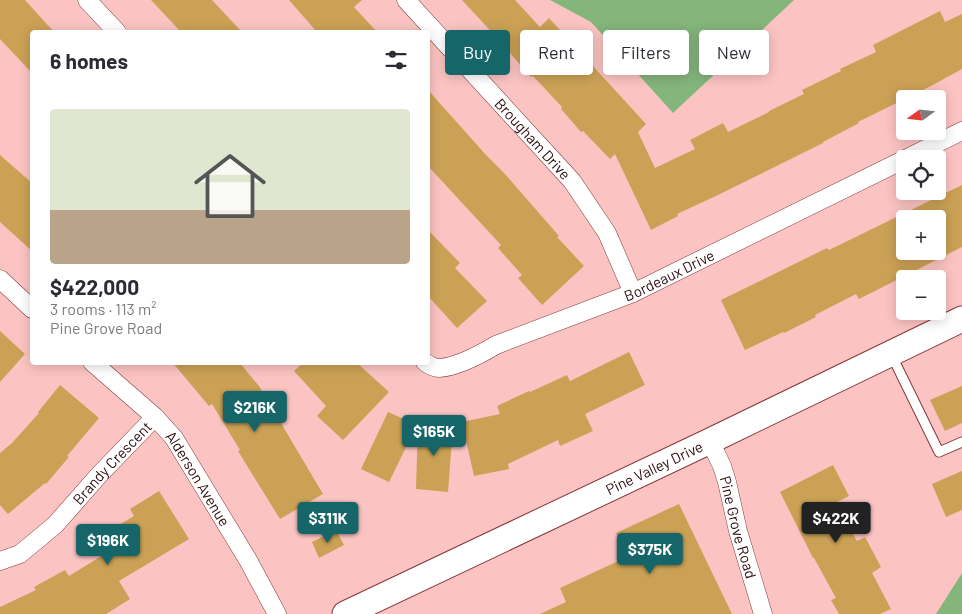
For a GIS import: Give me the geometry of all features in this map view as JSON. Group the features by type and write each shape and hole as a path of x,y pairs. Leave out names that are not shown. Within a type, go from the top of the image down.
{"main road":[{"name":"Pine Valley Drive","path":"345,614 962,319"}],"street":[{"path":"87,0 116,30"},
{"name":"Brougham Drive","path":"406,0 572,181 607,233 633,293"},
{"name":"Bordeaux Drive","path":"430,365 438,369 453,365 476,356 496,345 633,293 962,131"},
{"path":"0,279 30,307"},
{"name":"Alderson Avenue","path":"95,365 155,417 174,438 188,458 248,560 277,614"},
{"name":"Brandy Crescent","path":"0,561 20,554 55,525 99,475 155,417"},
{"name":"Pine Grove Road","path":"710,441 722,466 727,482 738,531 763,614"}],"lane":[{"path":"891,354 939,452 962,442"}],"green space":[{"path":"550,0 794,0 762,30 699,30 699,75 714,75 673,113 639,75 689,75 689,30 603,30 603,35 591,22"},
{"path":"962,573 962,614 936,614"}],"building":[{"path":"0,0 25,0 52,30 30,30 30,71 0,39"},
{"path":"151,0 212,0 240,30 179,30"},
{"path":"289,0 362,0 354,7 375,30 315,30"},
{"path":"462,0 515,0 540,27 549,18 560,30 520,30 520,64 510,53 510,30 490,30"},
{"path":"940,11 945,22 962,14 962,69 923,90 896,90 896,103 858,122 823,143 677,214 678,216 651,230 615,154 610,159 583,131 581,132 561,109 562,107 533,76 529,75 593,75 593,66 646,124 638,132 655,168 695,149 690,140 723,123 728,132 804,94 802,90 876,52 873,45"},
{"path":"430,92 505,174 559,236 557,237 584,266 542,305 518,278 522,275 498,248 501,245 430,168"},
{"path":"0,155 30,181 30,249 0,222"},
{"path":"962,185 962,247 946,255 946,210 911,210 931,200 946,200 946,193"},
{"path":"896,217 896,260 936,260 916,270 896,270 896,280 859,299 856,294 815,315 816,317 745,350 721,300 827,248 829,250"},
{"path":"430,232 460,263 455,268 487,301 457,328 430,298"},
{"path":"0,331 25,354 0,382"},
{"path":"629,352 645,385 585,414 593,431 560,446 558,440 508,464 509,469 474,476 462,422 500,414 497,406 567,375 570,381"},
{"path":"175,365 242,365 259,386 323,494 280,519 238,451 240,450 212,404 209,406"},
{"path":"301,365 359,365 389,392 343,440 317,416 326,406 294,371"},
{"path":"60,385 99,418 46,484 8,514 0,505 0,453 12,443 39,413"},
{"path":"962,386 962,423 945,431 930,400"},
{"path":"388,412 417,425 389,482 361,469"},
{"path":"418,423 453,425 448,492 416,489"},
{"path":"833,465 849,496 835,503 857,541 865,537 881,567 872,573 891,609 880,614 839,614 831,600 836,598 813,558 780,492"},
{"path":"962,471 962,510 946,517 932,484"},
{"path":"159,491 189,539 119,581 130,599 106,614 0,614 0,607 36,590 34,587 65,570 69,576 108,552 99,537 134,516 130,509"},
{"path":"679,504 732,614 540,614 566,602 560,588 627,557 616,533"},
{"path":"336,530 344,545 319,558 312,542"}]}
